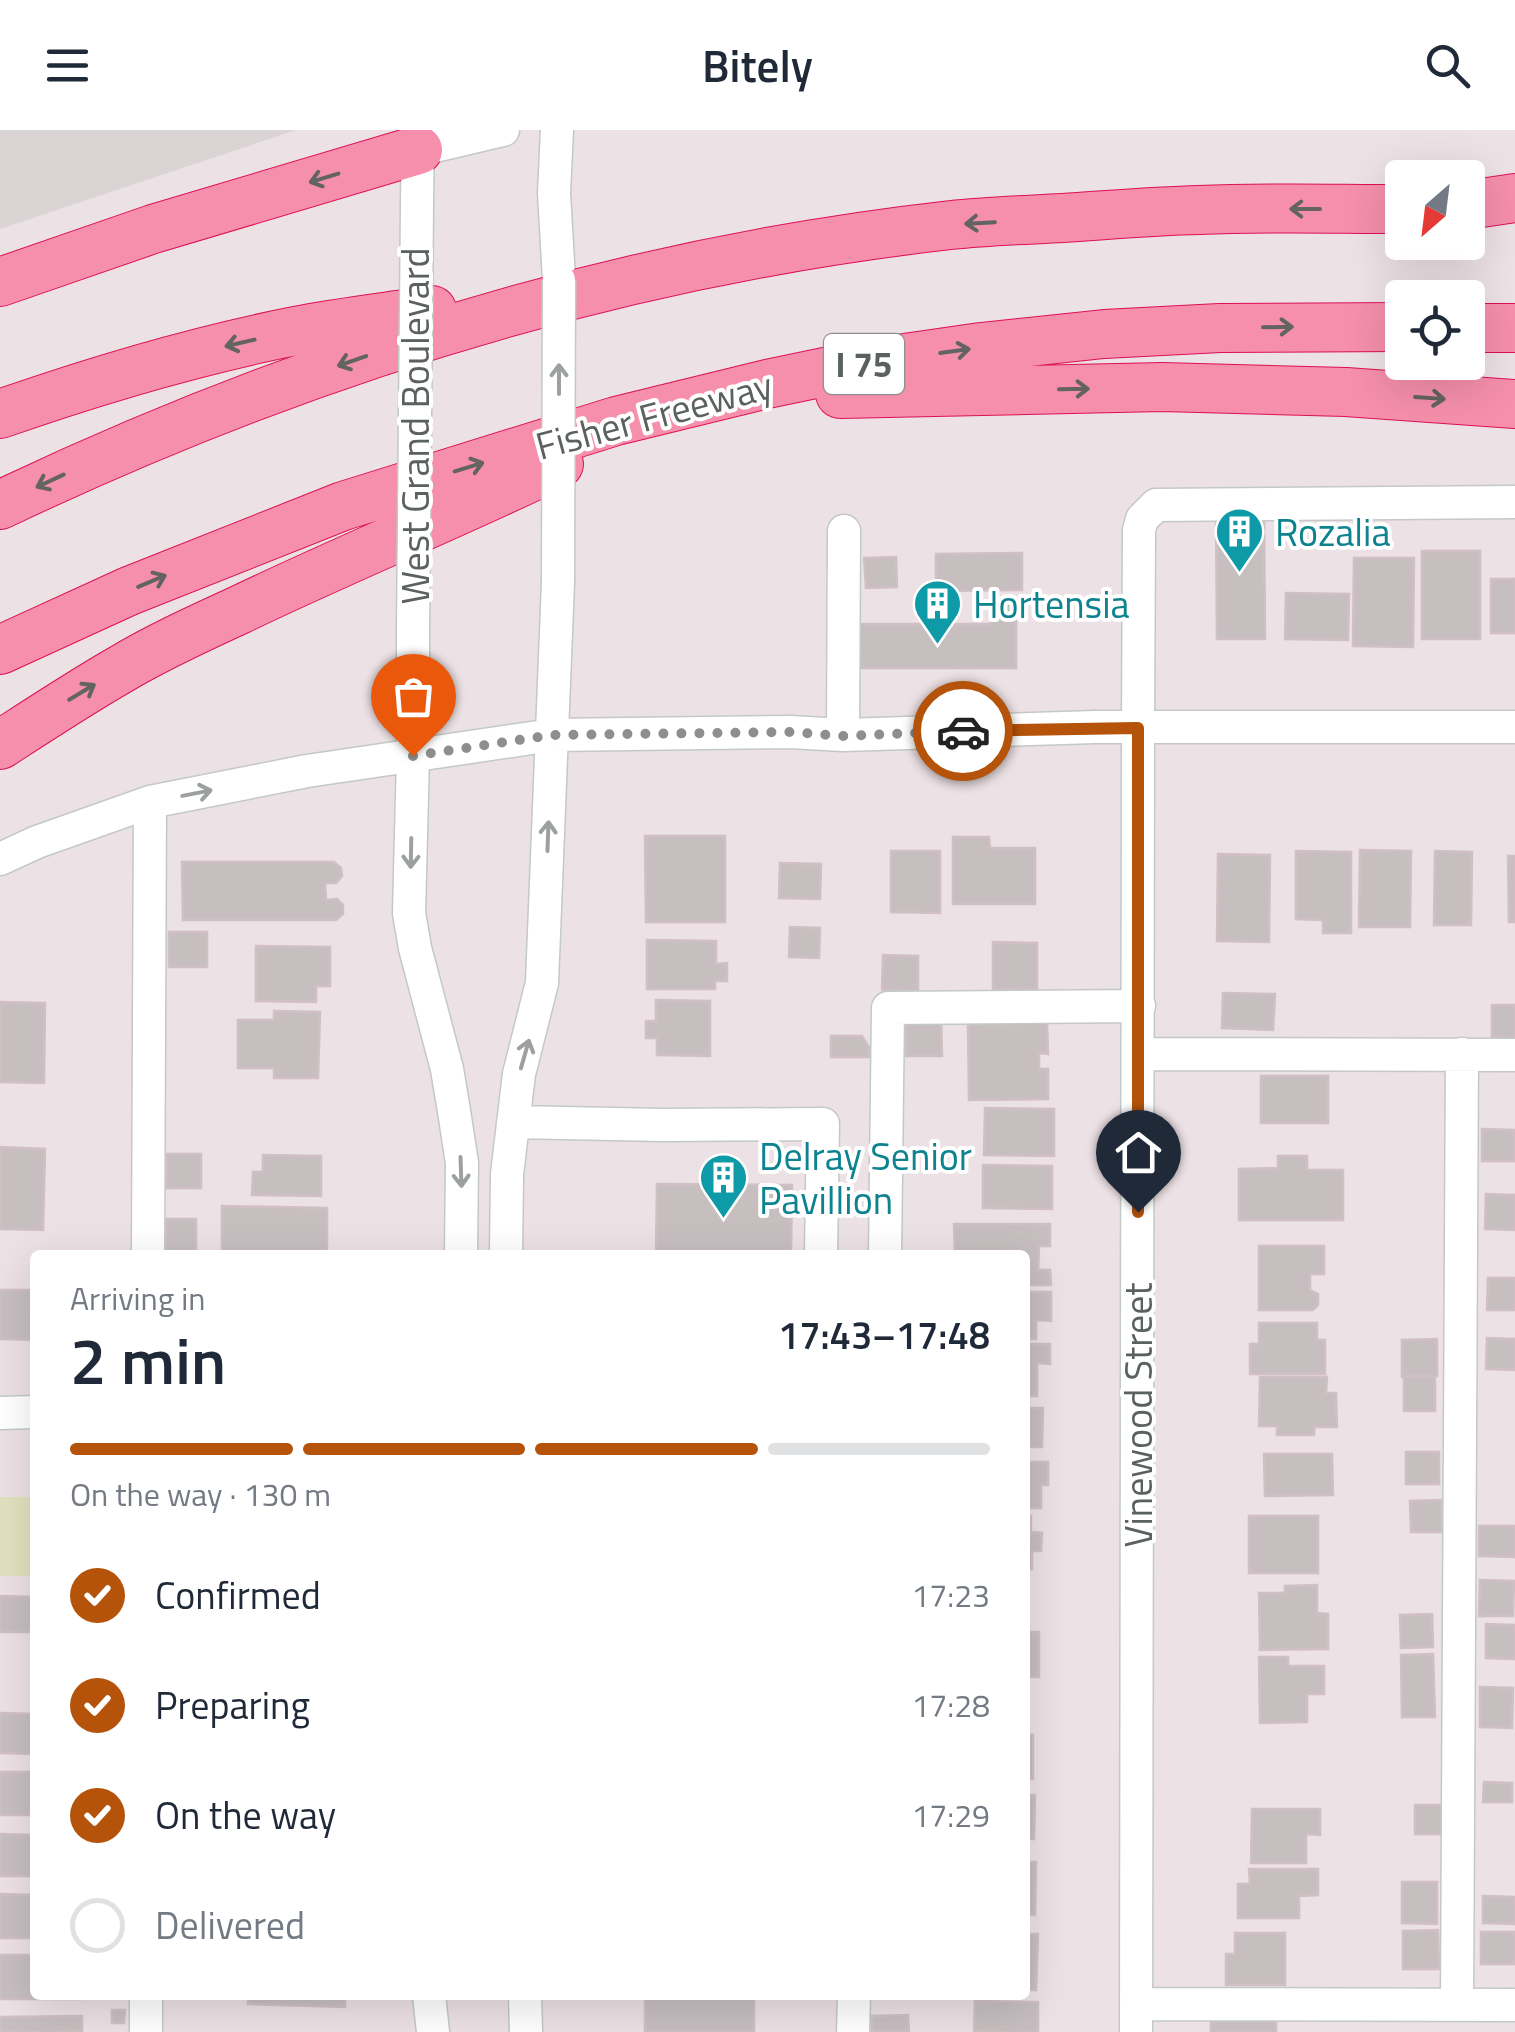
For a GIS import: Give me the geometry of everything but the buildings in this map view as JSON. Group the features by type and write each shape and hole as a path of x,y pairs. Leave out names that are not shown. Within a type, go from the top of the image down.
{"highway":[{"path":"0,282 418,140"},
{"path":"1485,204 1515,198"},
{"path":"1485,208 1515,209"},
{"path":"0,505 137,442 354,360 572,294 648,277 799,247 954,225 1198,210 1385,209"},
{"path":"0,414 148,366 262,338 648,277"},
{"name":"Fisher Freeway","path":"0,650 129,590 342,506 616,421 689,403 862,364 1052,340 1220,328 1385,327"},
{"path":"1485,328 1515,328"},
{"path":"0,746 125,666 187,634 689,403 852,393 1162,388 1346,392 1515,404"}],"street":[{"path":"418,140 503,130"},
{"path":"506,1250 508,1174 519,1074 542,983 558,582 559,280 554,192 557,130"},
{"name":"West Grand Boulevard","path":"418,140 409,913 414,948 447,1069 457,1128 462,1164 461,1250"},
{"name":"Vinewood Street","path":"1136,2018 1139,530 1142,519 1156,505 1515,502"},
{"path":"843,736 844,530"},
{"path":"0,859 150,802 307,771 552,735 790,732 843,736 1014,729 1515,726"},
{"path":"148,1250 150,802"},
{"path":"886,1250 888,1008 1139,1006"},
{"path":"1139,1054 1515,1055"},
{"path":"1457,2005 1462,1054"},
{"path":"514,1122 823,1124 822,1250"},
{"path":"0,1413 30,1412"},
{"path":"146,2000 146,2032"},
{"path":"430,2000 433,2032"},
{"path":"525,2000 526,2032"},
{"path":"854,2000 854,2032"},
{"path":"1136,2018 1515,2005"}],"shaded area":[{"path":"0,130 296,130 0,229"}],"green space":[{"path":"0,1497 30,1497 30,1576 0,1576"}],"way so far":[{"path":"413,756 552,735 790,732 843,736 963,731"}],"place":[{"name":"Rozalia","path":"1240,574"},
{"name":"Hortensia","path":"938,646"},
{"name":"Delray Senior Pavillion","path":"724,1220"}],"route":[{"path":"963,731 1138,728 1138,1212"}]}
